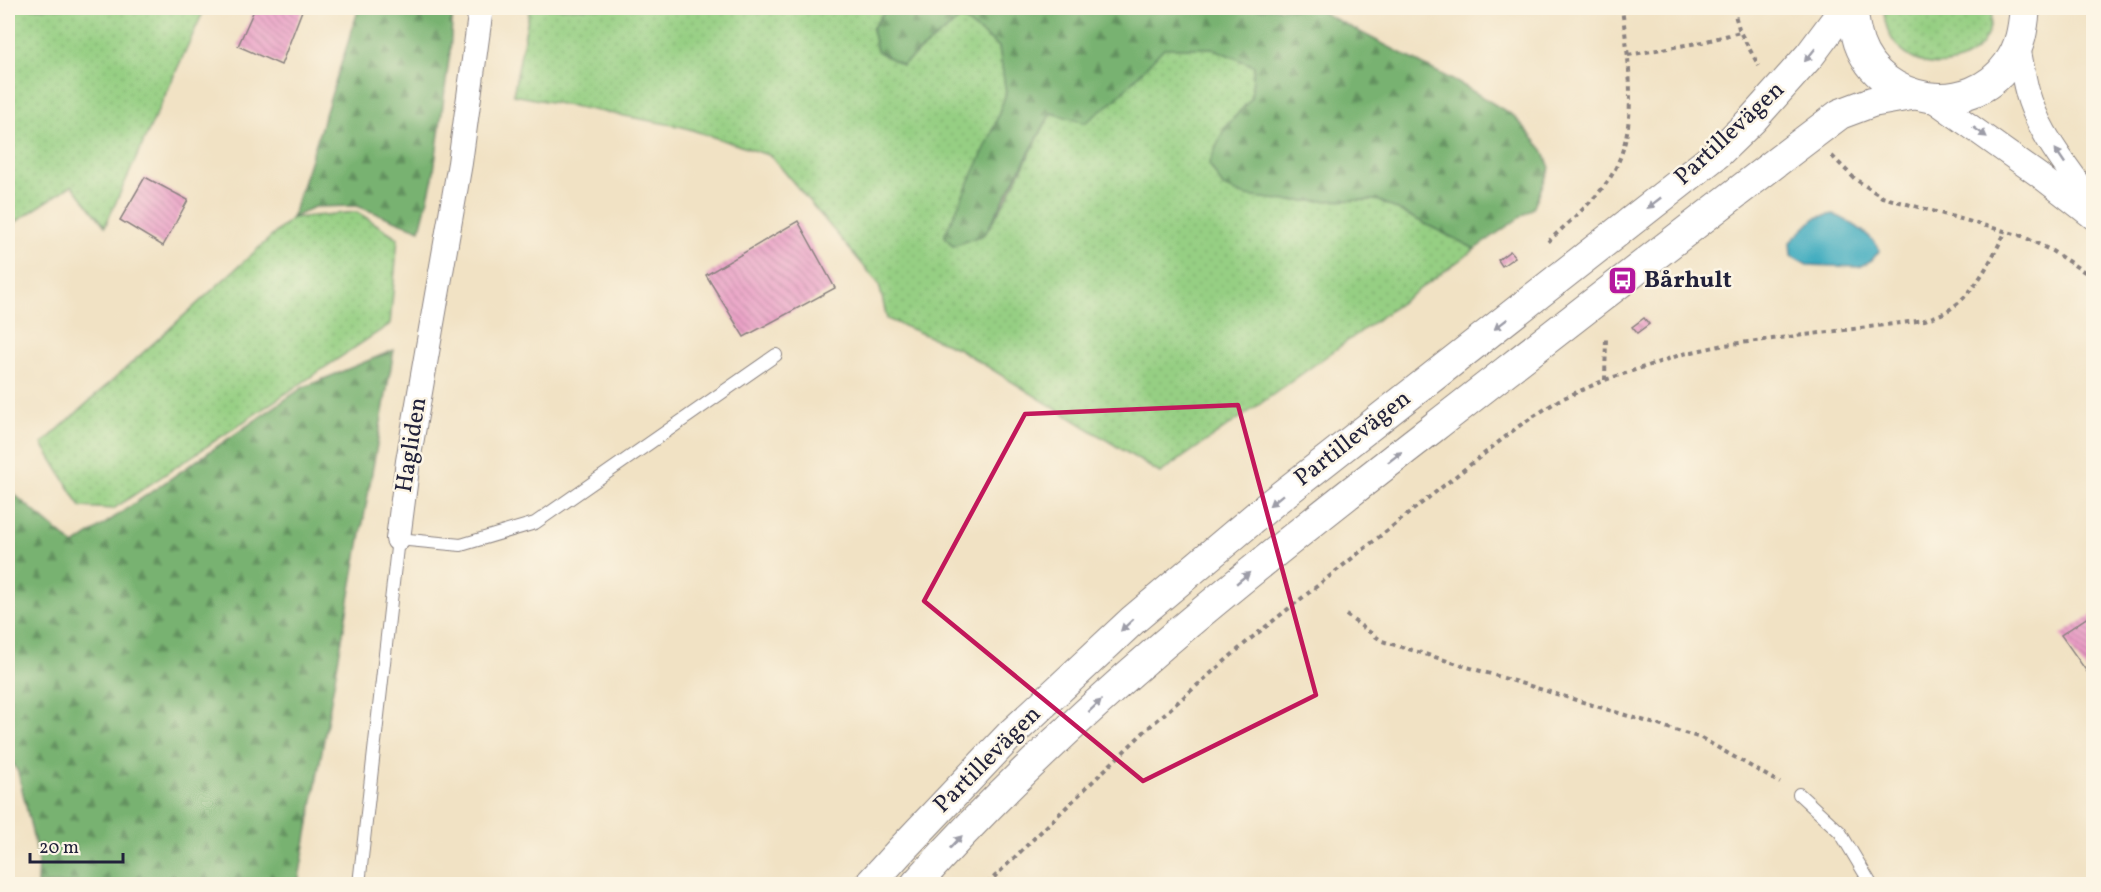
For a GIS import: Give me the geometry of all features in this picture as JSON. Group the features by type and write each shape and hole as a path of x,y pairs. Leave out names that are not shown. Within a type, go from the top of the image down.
{"street":[{"name":"Hagliden","path":"398,539 408,461 460,163 481,8"},
{"name":"Partillevägen","path":"870,885 1011,734 1133,620 1281,496 1717,154 1752,120 1810,55 1845,8"},
{"path":"1854,8 1856,33 1863,54 1875,71 1892,85 1921,97 2040,176 2094,218"},
{"name":"Partillevägen","path":"916,885 1046,751 1156,650 1293,537 1840,114 1872,102 1921,97 1954,98 1974,92 1993,80 2008,65 2026,23"},
{"path":"2026,23 2029,99 2037,119 2056,151 2094,205"}],"lane":[{"path":"398,539 460,545 535,523 776,356"},
{"name":"Hagliden","path":"359,885 398,539"},
{"path":"1799,794 1840,832 1871,885"}],"path":[{"path":"1548,242 1602,190 1614,171 1628,130 1628,55 1622,8"},
{"path":"1733,8 1740,32 1760,66"},
{"path":"1628,55 1703,42 1740,32"},
{"path":"1826,151 1855,179 1882,197 2022,236 2052,251 2094,278"},
{"path":"987,885 1147,729 1249,640 1519,426 1559,400 1605,380 1683,354 1724,345 1925,320 1946,312 1961,300 1977,282 2005,233"},
{"path":"1605,380 1606,336"},
{"path":"1346,615 1382,641 1701,738 1799,794"}],"highlighted area":[{"path":"1238,405 1316,695 1143,781 924,601 1025,414"}],"green space":[{"path":"8,8 205,8 105,226 72,185 8,227"},
{"path":"359,8 453,8 450,52 433,178 420,230 357,206 314,207 292,218"},
{"path":"530,8 887,8 872,29 877,50 902,65 961,18 999,47 1006,93 953,246 985,234 1007,198 1051,113 1114,101 1164,47 1212,48 1254,66 1251,99 1224,129 1287,201 1378,200 1475,249 1160,473 959,349 887,319 879,284 771,156 683,127 513,95"},
{"path":"887,8 1314,8 1464,86 1514,116 1543,150 1550,168 1533,208 1475,249 1378,200 1287,201 1246,196 1223,187 1209,164 1224,129 1251,99 1254,66 1212,48 1164,48 1114,101 1085,123 1051,113 985,234 953,246 944,236 992,133 1006,93 999,47 961,18 902,65 877,51 872,29"},
{"path":"1884,8 1992,8 1988,33 1976,50 1959,61 1939,65 1919,61 1902,51 1889,33"},
{"path":"357,212 398,238 390,324 113,509 81,507 42,444 292,218"},
{"path":"394,350 298,884 37,884 38,857 18,772 8,755 8,489 74,545 302,388"}],"water":[{"path":"1833,214 1871,238 1880,250 1872,260 1859,267 1807,265 1791,256 1790,242 1815,218"}],"building":[{"path":"255,8 303,8 281,65 238,46"},
{"path":"145,177 188,200 163,246 120,220"},
{"path":"798,221 835,288 744,337 706,275"},
{"path":"1510,251 1515,257 1502,266 1498,260"},
{"path":"1644,318 1649,324 1637,333 1632,327"},
{"path":"2094,613 2094,682 2061,635"}],"place":[{"name":"Bårhult","path":"1623,281"}]}
